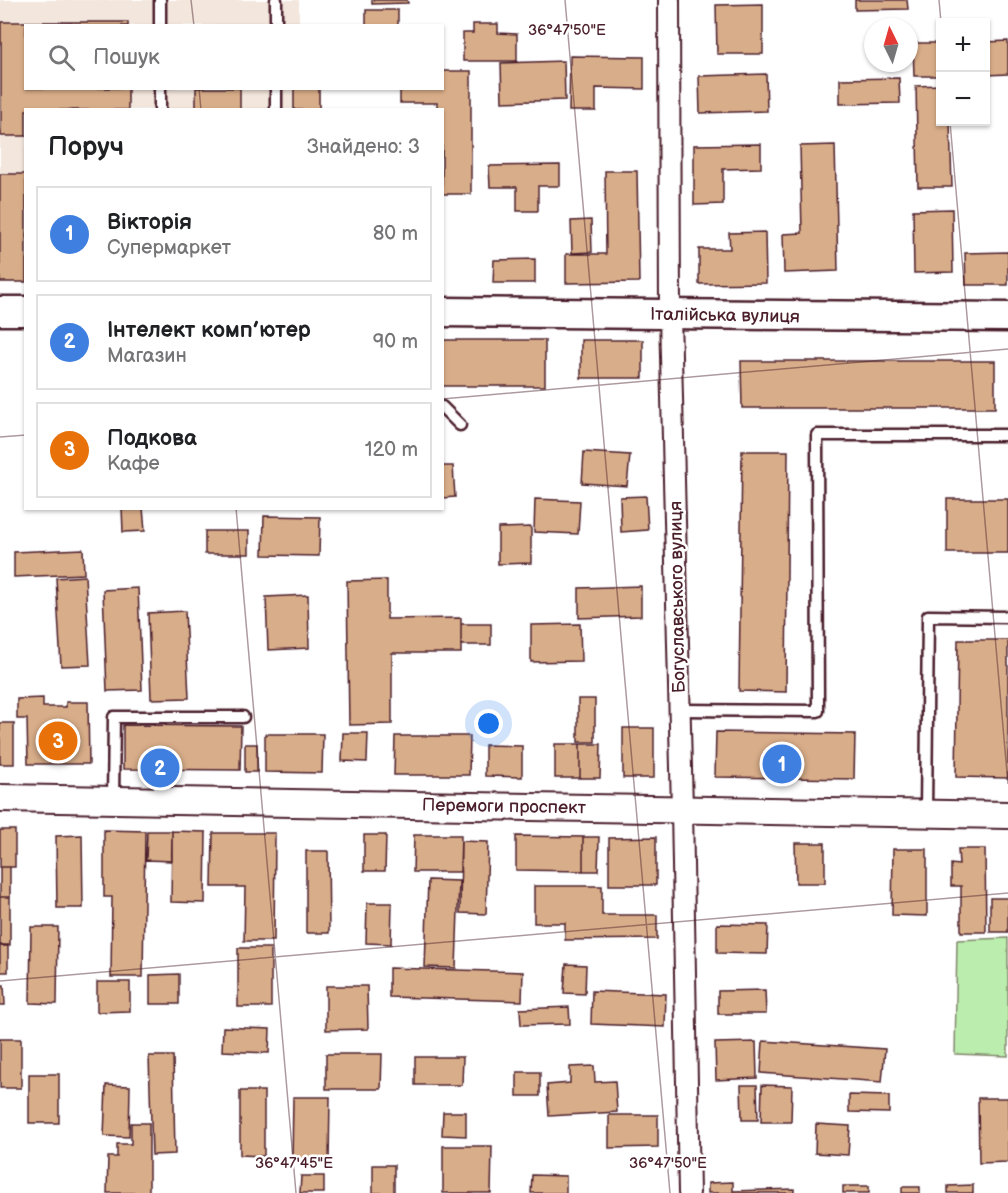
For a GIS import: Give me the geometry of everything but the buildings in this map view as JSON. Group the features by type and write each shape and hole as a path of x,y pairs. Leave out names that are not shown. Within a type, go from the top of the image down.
{"main road":[{"path":"0,311 24,311"},
{"name":"Італійська вулиця","path":"444,312 1008,317"}],"street":[{"name":"Богуславського вулиця","path":"669,0 670,315 689,1193"},
{"name":"Перемоги проспект","path":"0,798 1008,815"}],"lane":[{"path":"160,0 160,24"},
{"path":"276,0 276,24"},
{"path":"160,90 160,108"},
{"path":"276,90 276,108"},
{"path":"444,409 460,425"},
{"path":"680,710 818,711 817,435 1008,435"},
{"path":"926,814 928,616 1008,617"},
{"path":"113,800 114,717 243,717"}],"shaded area":[{"path":"0,0 299,0 299,24 24,24 24,90 320,90 320,108 24,108 24,283 0,283"}],"green space":[{"path":"1008,938 1008,1056 955,1054 957,940"}],"place":[{"name":"Подкова","path":"58,741"},
{"name":"Вікторія","path":"782,764"},
{"name":"Інтелект комп’ютер","path":"160,768"}]}
